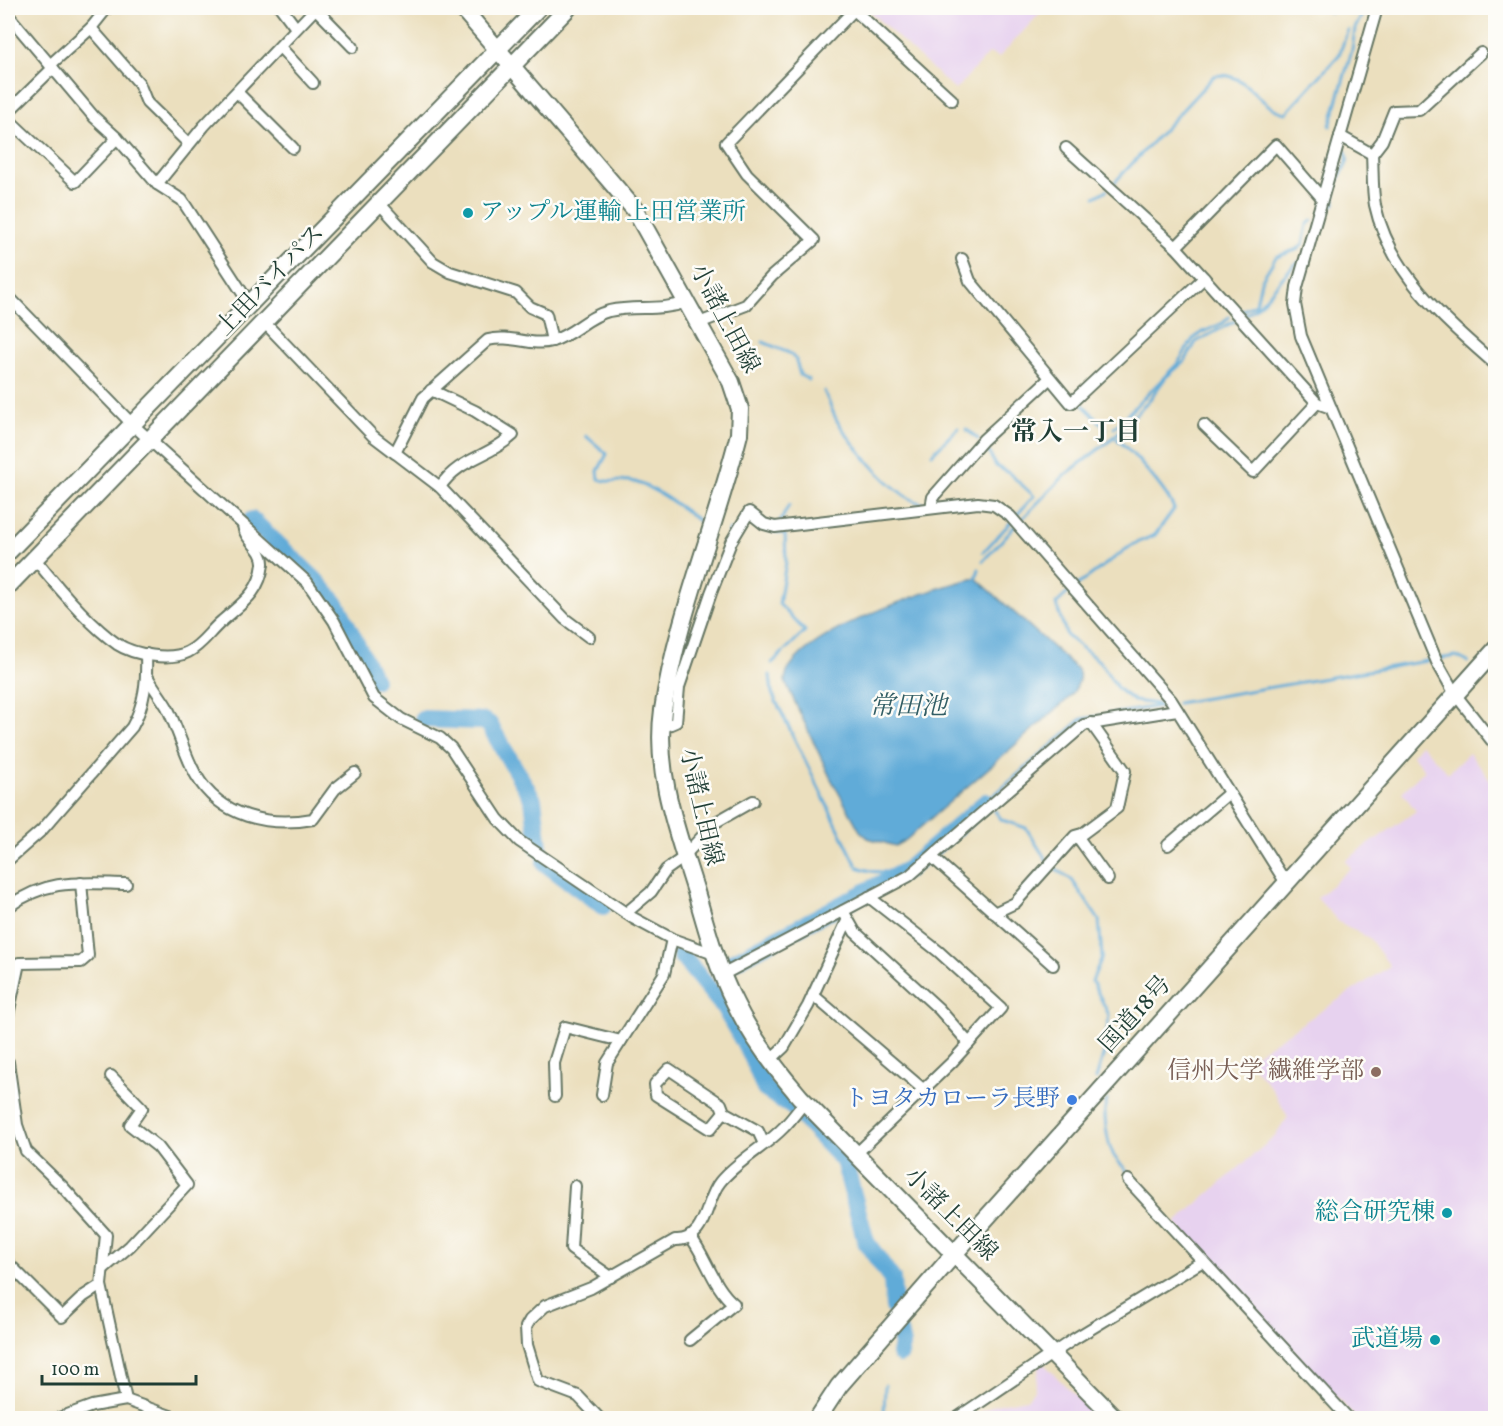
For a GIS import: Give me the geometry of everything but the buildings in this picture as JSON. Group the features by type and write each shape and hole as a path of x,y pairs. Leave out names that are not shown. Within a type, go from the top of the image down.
{"main road":[{"name":"小諸上田線","path":"462,8 635,210 736,394 740,425 669,678 662,728 662,762 671,809 714,954 735,1004 770,1060 805,1102 1115,1419"},
{"name":"上田バイパス","path":"10,546 538,8"},
{"name":"上田バイパス","path":"8,586 568,8"},
{"name":"国道18号","path":"818,1419 839,1386 955,1253 1496,649"}],"street":[{"path":"8,112 91,28 107,8"},
{"path":"281,8 296,28"},
{"path":"157,184 188,143 316,8 353,47"},
{"path":"1377,8 1322,198 1295,304 1301,336 1436,659 1455,694 1496,746"},
{"path":"699,323 746,305 772,276 814,240 747,174 726,143 853,9 952,100"},
{"path":"8,15 93,117 117,138 157,184 182,200 249,303"},
{"path":"91,28 139,83 147,103 188,143"},
{"path":"280,47 313,83"},
{"path":"1481,53 1419,110 1394,111 1382,141 1372,154 1375,205 1391,246 1405,271 1431,308 1496,365"},
{"path":"237,92 293,148"},
{"path":"8,119 75,182 117,138"},
{"path":"1340,136 1372,154"},
{"path":"1176,247 1276,146 1322,198"},
{"path":"1066,148 1176,247 1317,403 1330,408"},
{"path":"379,203 433,261 450,272 516,293 530,307 546,314 552,341"},
{"path":"962,259 970,281 1071,403 1204,278"},
{"path":"8,296 132,424 294,569 317,594 334,621 374,698 401,719 440,738 451,748 498,819 519,841 626,913 672,939 714,954"},
{"path":"395,453 423,398 488,340 501,336 552,341 600,314 626,309 665,309 687,302"},
{"path":"264,322 343,407 395,453 441,487 565,619 589,637"},
{"path":"931,508 933,497 982,440 1049,379"},
{"path":"431,390 475,411 513,435 499,448 456,467 441,487"},
{"path":"1204,425 1253,472 1317,403"},
{"path":"662,728 676,722 679,687 711,593 731,542 749,512 759,521 776,527 984,503 995,506 1010,516 1174,705 1286,883"},
{"path":"35,558 73,602 118,645 146,654 187,653 200,644 222,620 237,611 249,598 263,561 259,552 243,534 243,524"},
{"path":"8,860 42,830 132,727 140,713 147,676 146,654"},
{"path":"147,676 166,706 196,775 211,796 235,811 261,820 288,824 313,819 335,789 355,773"},
{"path":"722,975 845,916 869,897 904,879 1080,728 1091,723 1174,705"},
{"path":"994,913 1015,903 1077,836 1116,808 1125,773 1091,723"},
{"path":"1168,845 1229,793"},
{"path":"626,913 651,892 666,870 685,856 716,822 753,801"},
{"path":"1077,836 1108,879"},
{"path":"932,857 1053,965"},
{"path":"8,907 32,891 81,883 126,884"},
{"path":"8,1015 19,963 81,962 88,956 81,883"},
{"path":"856,1154 924,1090 1000,1011 1001,1007 938,951 869,897"},
{"path":"770,1060 784,1047 813,995 845,916"},
{"path":"845,916 969,1042"},
{"path":"602,1095 607,1064 664,974 672,939"},
{"path":"813,995 924,1090"},
{"path":"555,1096 554,1063 565,1027 621,1041"},
{"path":"8,1062 17,1125 26,1151 62,1186 106,1235 102,1285 126,1400"},
{"path":"724,1113 710,1129 656,1095 655,1084 669,1069 721,1104 724,1113 758,1131 764,1144"},
{"path":"104,1269 187,1185 158,1147 130,1125 142,1108 111,1076"},
{"path":"599,1419 578,1396 538,1381 527,1345 526,1327 545,1306 591,1288 675,1240 683,1240 690,1236 700,1227 719,1184 784,1128 805,1102"},
{"path":"1128,1180 1154,1205 1348,1419"},
{"path":"575,1186 572,1250 611,1277"},
{"path":"690,1236 704,1255 721,1294 734,1304 690,1340"},
{"path":"957,1419 1074,1339 1203,1261"},
{"path":"8,1263 62,1317 84,1296 102,1285"},
{"path":"59,1419 92,1406 126,1400 157,1409 176,1419"}],"shaded area":[{"path":"866,8 1045,8 999,57 989,53 955,90"},
{"name":"信州大学 繊維学部","path":"1421,744 1448,773 1469,753 1496,787 1495,1418 1356,1418 1175,1223 1274,1137 1288,1117 1272,1089 1248,1059 1390,966 1369,938 1339,922 1317,898 1351,868 1345,861 1416,811 1402,792 1425,770 1412,755"},
{"path":"1044,1364 1097,1418 968,1418 995,1405 1027,1399 1034,1390 1040,1366"}],"water":[{"name":"常田池","path":"976,578 1078,670 1080,678 1078,685 1068,699 906,840 895,846 868,838 860,831 830,777 785,681 792,664 810,647 867,616 930,591"}],"waterway":[{"path":"1326,8 1330,12"},
{"path":"1330,126 1352,50 1355,28 1366,8"},
{"path":"1115,182 1214,76 1225,75 1235,78 1267,104 1286,113 1339,55 1348,30"},
{"path":"1323,211 1335,204 1334,189 1348,158 1342,147"},
{"path":"1095,197 1107,190"},
{"path":"1239,312 1256,304 1261,281 1276,257 1298,249 1303,244 1307,225 1312,220"},
{"path":"1242,316 1258,306 1298,262"},
{"path":"1114,428 1178,363 1193,339 1223,323 1229,317"},
{"path":"1018,523 1065,475 1112,439 1150,399 1166,377 1185,361 1196,342 1235,321"},
{"path":"763,342 789,353 796,360 800,375 809,380"},
{"path":"824,391 839,424 866,459 902,493 925,504"},
{"path":"1082,404 1107,429"},
{"path":"932,454 958,428"},
{"path":"966,429 978,439"},
{"path":"586,436 607,454 598,471 599,479 630,481 644,485 670,500 703,524 706,521"},
{"path":"1076,586 1132,545 1155,535 1174,509 1140,462 1117,439"},
{"path":"986,447 996,466 1009,473 1034,496 1014,518"},
{"path":"780,522 789,505"},
{"path":"252,520 314,579 337,605 374,680"},
{"path":"983,552 1011,522"},
{"path":"983,561 1015,526"},
{"path":"765,529 785,534 786,562 779,604 805,631 772,663"},
{"path":"728,534 730,530"},
{"path":"976,578 979,569"},
{"path":"1070,591 1056,604 1067,636 1100,662 1118,689 1134,701 1157,704"},
{"path":"1177,703 1456,656 1468,662"},
{"path":"1486,673 1496,677"},
{"path":"770,675 772,693 856,864"},
{"path":"986,802 1082,719 1171,704"},
{"path":"423,719 483,721 489,724 533,800 539,847"},
{"path":"725,966 907,870 986,802"},
{"path":"995,811 1002,820 1026,828 1047,861"},
{"path":"858,867 881,872 918,861"},
{"path":"545,863 603,906"},
{"path":"1052,866 1072,880 1099,920 1102,957 1092,981 1109,1015 1104,1053 1096,1079"},
{"path":"681,955 724,1007 752,1056 765,1089 793,1107 844,1161 866,1242 892,1279 894,1307"},
{"path":"1107,1100 1105,1119 1111,1149 1130,1177"},
{"path":"1203,1253 1219,1271"},
{"path":"899,1332 902,1345 900,1354"},
{"path":"884,1418 885,1385"}],"place":[{"name":"アップル運輸 上田営業所","path":"468,213"},
{"name":"信州大学 繊維学部","path":"1376,1072"},
{"name":"トヨタカローラ長野","path":"1072,1100"},
{"name":"総合研究棟","path":"1447,1213"},
{"name":"武道場","path":"1435,1340"}],"district":[{"name":"常入一丁目","path":"1076,433"}]}
